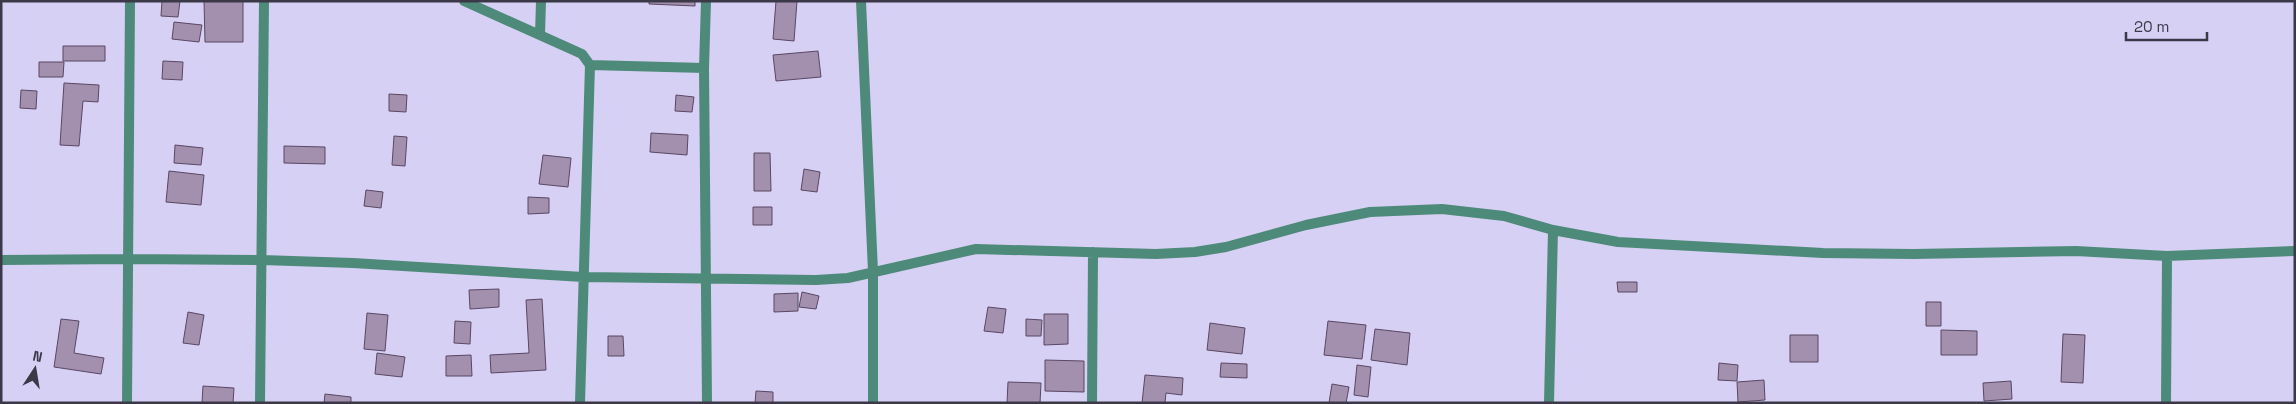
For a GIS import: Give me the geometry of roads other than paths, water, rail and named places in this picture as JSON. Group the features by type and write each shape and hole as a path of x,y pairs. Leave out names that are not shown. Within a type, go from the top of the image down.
{"street":[{"path":"127,403 130,1"},
{"path":"260,403 264,1"},
{"path":"464,1 582,54 590,65 580,403"},
{"path":"540,35 541,1"},
{"path":"706,1 704,68 707,403"},
{"path":"861,1 873,272 873,403"},
{"path":"590,65 704,68"},
{"path":"1,260 262,260 583,277 816,280 848,278 976,249 1156,254 1195,252 1226,247 1306,225 1379,212 1442,209 1504,216 1553,230 1618,242 1823,253 1914,254 2076,251 2167,256 2295,251"},
{"path":"1549,403 1553,230"},
{"path":"1092,403 1093,252"},
{"path":"2166,403 2167,256"}]}
